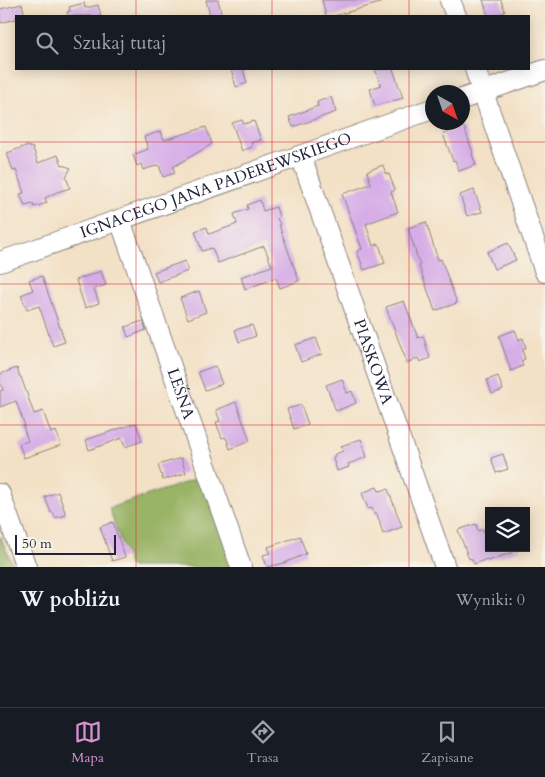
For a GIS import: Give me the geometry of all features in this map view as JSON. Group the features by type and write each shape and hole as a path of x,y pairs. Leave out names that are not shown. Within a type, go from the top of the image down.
{"street":[{"path":"450,0 456,15"},
{"path":"475,70 545,272"},
{"path":"470,96 545,70"},
{"name":"IGNACEGO JANA PADEREWSKIEGO","path":"0,262 425,112"},
{"name":"PIASKOWA","path":"301,156 445,567"},
{"name":"LEŚNA","path":"120,220 241,567"},
{"path":"0,494 8,543 26,567"}],"green space":[{"path":"202,477 233,567 130,567 109,508"},
{"path":"0,536 14,567 0,567"}],"building":[{"path":"206,0 218,0 222,15 210,15"},
{"path":"322,0 380,0 380,3 338,15 326,15"},
{"path":"483,0 501,0 505,12 488,15"},
{"path":"84,3 85,8 98,5 101,15 68,15 67,12 70,11 69,7"},
{"path":"22,4 25,15 15,15 15,19 0,23 0,9"},
{"path":"231,70 243,70 247,83 236,87"},
{"path":"375,70 393,70 403,98 375,106 370,89 381,85"},
{"path":"331,97 336,112 293,127 289,117 318,106 317,102"},
{"path":"242,120 244,124 254,121 261,140 251,143 252,147 242,151 232,123"},
{"path":"206,127 212,144 173,167 175,173 163,177 159,165 143,170 141,164 137,166 133,155 148,149 144,137 161,131 164,140"},
{"path":"465,130 476,165 459,171 455,160 453,161 443,134"},
{"path":"26,146 33,148 38,163 58,155 62,165 71,168 66,177 70,188 45,198 47,203 34,207 33,204 25,206 20,194 24,193 16,170 13,171 7,153"},
{"path":"383,165 386,174 389,174 395,190 391,192 398,212 366,224 373,246 379,244 385,263 364,270 357,251 362,249 342,194 371,184 367,171"},
{"path":"474,190 482,212 467,216 460,195"},
{"path":"260,200 263,211 276,207 279,225 299,281 280,288 276,278 245,289 241,277 272,266 264,246 218,263 212,248 202,251 195,231 207,227 209,234 237,224 234,214 248,209 247,205"},
{"path":"426,222 438,260 441,259 457,303 435,311 408,228"},
{"path":"508,243 516,260 494,269 487,252"},
{"path":"185,261 188,271 158,282 154,272"},
{"path":"101,271 106,285 94,289 99,303 85,308 76,280"},
{"path":"42,276 65,342 53,346 39,306 27,310 21,295 33,290 29,280"},
{"path":"199,291 206,312 188,319 180,298"},
{"path":"404,301 418,338 423,336 430,358 420,362 418,358 407,363 386,307"},
{"path":"143,321 146,330 128,337 125,327"},
{"path":"252,325 256,336 239,342 235,330"},
{"path":"515,330 519,340 523,338 526,348 522,350 525,359 521,361 523,366 511,371 499,336"},
{"path":"316,338 322,354 301,362 295,345"},
{"path":"215,366 222,384 205,390 198,372"},
{"path":"17,368 34,414 43,411 51,433 56,431 61,445 24,458 19,444 28,441 16,401 0,407 0,391 3,390 0,374"},
{"path":"498,376 503,390 492,394 487,380"},
{"path":"342,379 347,393 352,391 356,403 336,411 326,385"},
{"path":"236,402 250,441 230,449 226,437 222,438 216,422 220,421 216,410"},
{"path":"301,405 308,424 294,429 287,409"},
{"path":"136,423 142,441 125,447 122,438 89,450 86,440"},
{"path":"361,439 367,457 348,464 349,467 337,471 333,459 335,454 343,451 341,446"},
{"path":"503,454 508,469 496,473 491,458"},
{"path":"181,458 186,473 163,480 158,465"},
{"path":"377,487 379,491 388,489 402,527 383,534 377,514 375,515 372,508 368,509 362,493"},
{"path":"58,492 66,515 55,518 45,497"},
{"path":"113,522 125,557 112,561 100,527"},
{"path":"476,524 478,531 483,529 485,552 513,552 474,564 471,558 469,559 458,530"},
{"path":"300,536 306,554 284,563 267,567 263,555 270,553 268,547"}]}
